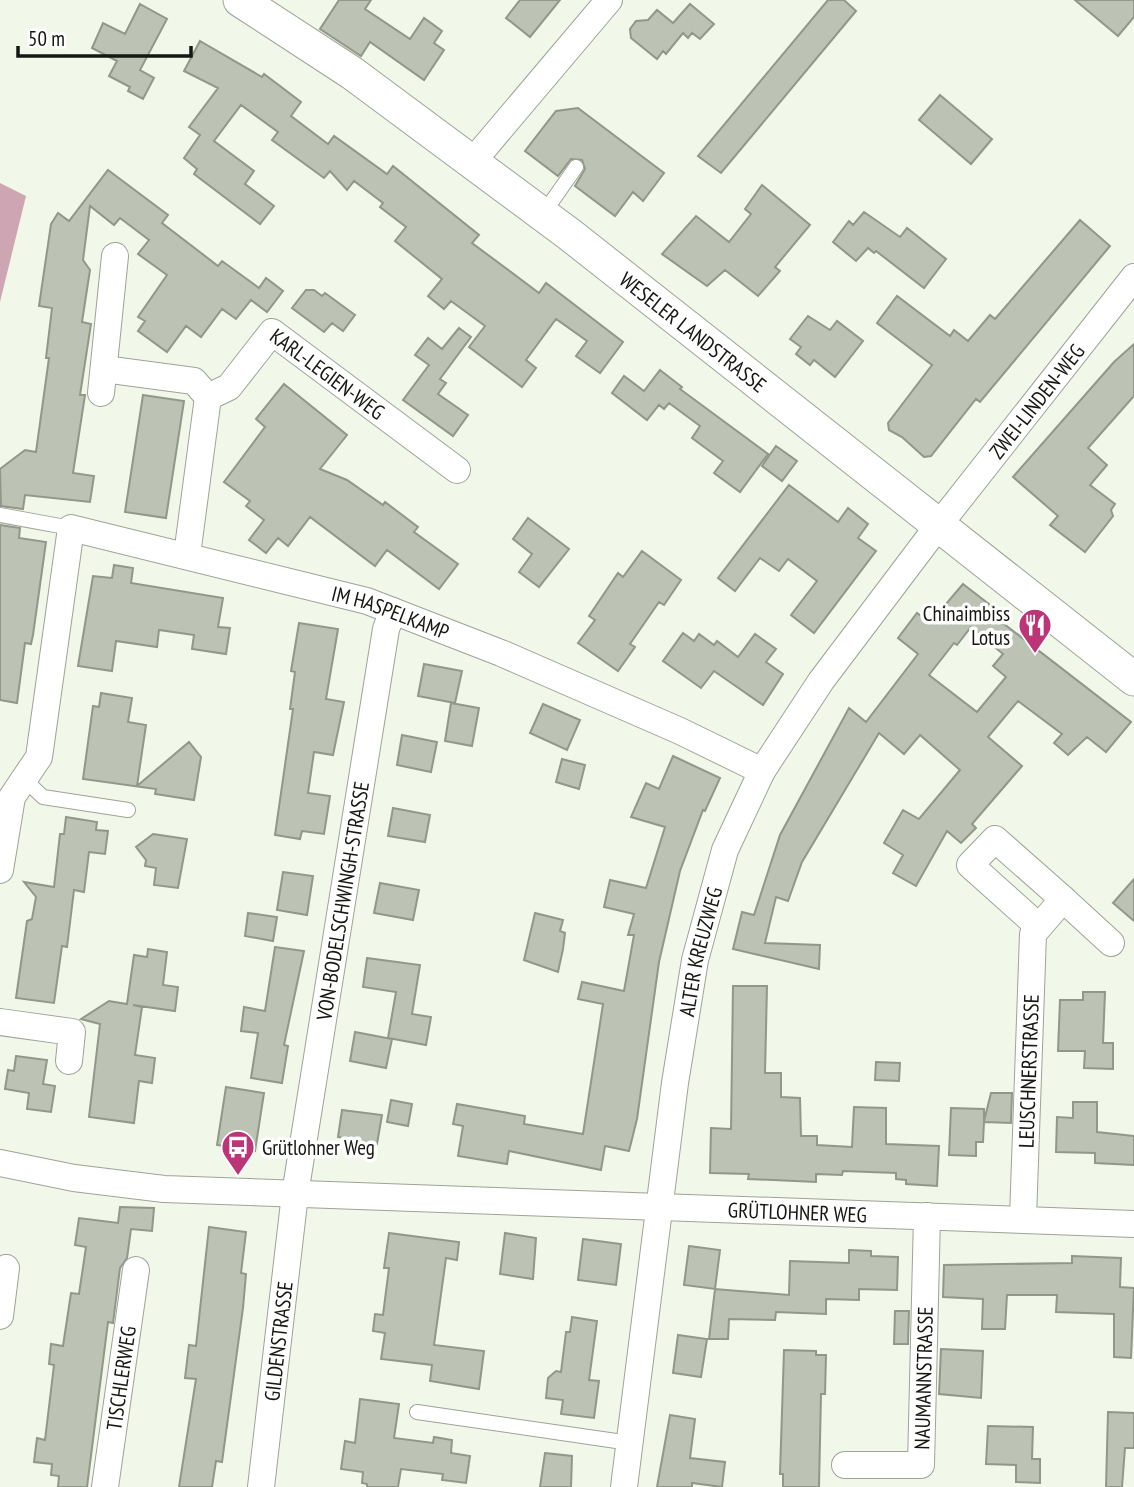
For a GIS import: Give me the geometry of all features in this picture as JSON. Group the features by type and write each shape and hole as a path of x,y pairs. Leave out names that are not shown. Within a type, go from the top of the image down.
{"street":[{"name":"WESELER LANDSTRASSE","path":"240,0 344,67 543,214 1134,679"},
{"path":"473,161 609,0"},
{"path":"115,256 102,381 194,381 208,397 187,555"},
{"name":"ZWEI-LINDEN-WEG","path":"938,526 1134,277"},
{"name":"KARL-LEGIEN-WEG","path":"208,397 229,387 272,332 457,470"},
{"name":"ALTER KREUZWEG","path":"624,1487 676,1083 699,934 725,850 762,771 821,681 938,526"},
{"path":"0,870 12,797 39,757 71,528"},
{"name":"IM HASPELKAMP","path":"71,528 187,555 393,611 615,702 762,771"},
{"name":"VON-BODELSCHWINGH-STRASSE","path":"295,1194 386,629 393,611"},
{"path":"1063,899 1038,926 970,865 995,839 1063,899 1111,943"},
{"name":"LEUSCHNERSTRASSE","path":"1023,1218 1033,934 1038,926"},
{"path":"0,1022 72,1032 69,1061"},
{"name":"GRÜTLOHNER WEG","path":"0,1163 75,1178 164,1189 1134,1224"},
{"name":"GILDENSTRASSE","path":"261,1487 295,1194"},
{"name":"NAUMANNSTRASSE","path":"845,1465 921,1465 927,1216"},
{"path":"0,1317 6,1268"},
{"name":"TISCHLERWEG","path":"105,1487 136,1270"}],"lane":[{"path":"543,214 576,167"},
{"name":"IM HASPELKAMP","path":"0,515 71,528"},
{"path":"24,779 43,797 128,810"},
{"path":"417,1412 629,1443"}],"shaded area":[{"path":"0,183 26,196 0,302"}],"building":[{"path":"339,0 371,0 365,9 410,39 424,18 442,31 434,43 444,50 424,80 370,42 361,56 320,29"},
{"path":"520,0 560,0 530,37 506,18"},
{"path":"828,0 844,0 856,11 721,173 698,156"},
{"path":"1075,0 1134,0 1134,17 1118,36"},
{"path":"140,4 167,19 140,70 154,78 143,99 128,91 130,87 109,76 117,61 92,48 103,23 125,34"},
{"path":"690,4 714,24 700,39 692,33 688,38 683,33 666,54 663,51 657,59 631,38 630,29 636,21 648,20 657,10 673,23"},
{"path":"200,41 262,77 264,74 301,102 291,116 328,144 334,136 387,174 393,166 479,235 472,243 539,293 546,283 623,342 600,373 576,356 587,341 556,319 526,360 536,368 522,387 469,347 485,326 451,301 444,309 428,296 442,279 395,241 406,227 380,207 383,203 354,181 347,190 330,171 324,178 272,140 278,132 241,105 214,141 254,171 245,184 274,206 260,224 194,174 197,169 184,158 200,135 189,127 218,88 184,71"},
{"path":"940,95 992,139 971,164 919,120"},
{"path":"578,108 664,173 643,201 633,192 615,216 575,186 585,169 582,160 571,159 558,176 525,151 556,111"},
{"path":"108,170 168,215 162,223 218,266 222,261 259,288 266,278 283,291 267,312 251,300 236,319 222,309 201,337 186,326 167,352 138,331 145,321 138,317 167,275 138,254 149,240 120,218 114,225 90,206 83,260 90,270 82,322 91,324 80,395 85,395 73,473 94,476 90,502 25,495 23,509 1,506 0,469 25,450 36,452 49,358 46,358 52,308 39,306 51,224 58,213 69,221"},
{"path":"762,185 810,225 775,267 780,271 758,296 725,270 707,286 662,254 696,216 729,242 751,214 745,209"},
{"path":"864,212 900,237 907,228 946,259 924,288 876,251 874,253 868,248 856,261 833,242 849,221 853,225"},
{"path":"1080,220 1110,246 980,402 976,399 931,456 924,457 902,437 889,430 888,423 932,365 877,323 897,296 950,336 954,330 968,341 990,315 995,319"},
{"path":"306,290 314,290 322,296 325,293 355,315 343,331 332,323 324,332 292,308"},
{"path":"808,316 830,330 837,321 863,341 835,377 814,360 810,365 796,354 801,347 790,339"},
{"path":"459,328 471,337 440,379 446,383 438,394 468,415 453,436 403,400 429,365 415,355 428,338 442,349"},
{"path":"1134,344 1134,396 1088,448 1107,465 1090,485 1115,504 1111,510 1113,516 1085,552 1050,525 1058,516 1013,477 1114,362"},
{"path":"660,370 682,387 680,389 768,454 740,492 714,473 723,461 692,438 700,426 669,403 664,409 659,405 647,420 612,393 624,376 644,391"},
{"path":"284,384 347,435 320,469 347,480 383,505 385,502 418,527 414,532 458,564 439,589 387,550 375,566 310,517 288,546 278,538 266,553 249,540 264,520 246,506 250,501 224,482 265,427 256,419"},
{"path":"143,395 184,401 166,518 125,512"},
{"path":"776,446 797,461 782,481 762,466"},
{"path":"789,485 838,522 848,508 868,524 858,538 876,551 814,633 791,615 817,581 788,559 779,571 760,558 735,591 718,578"},
{"path":"528,518 569,549 539,587 519,572 532,554 513,539"},
{"path":"0,525 20,528 19,538 46,542 33,635 31,644 25,643 17,703 0,700"},
{"path":"642,551 681,580 664,605 659,602 630,644 635,647 618,671 578,643 595,620 589,616 618,573 623,577"},
{"path":"114,565 133,568 131,583 223,598 218,627 230,628 226,654 192,649 194,635 159,630 157,647 116,641 112,671 78,666 93,576 112,578"},
{"path":"963,584 1003,615 999,620 1131,722 1106,752 1087,737 1068,755 1054,743 1062,734 1018,701 988,737 1022,766 972,824 976,828 961,843 947,831 916,886 893,873 903,855 884,843 903,810 919,819 960,770 920,735 904,754 879,733 802,862 788,901 776,897 765,943 820,945 819,969 733,949 742,912 754,915 780,835 849,708 866,722 918,654 898,638 917,613 930,623","holes":["971,627 1003,654 993,666 1006,677 977,712 929,675 954,643 957,645"]},
{"path":"299,623 338,629 326,699 344,702 333,755 314,752 308,793 330,796 324,834 302,831 300,839 275,835 293,709 290,709 295,672 291,671"},
{"path":"683,633 694,641 699,634 714,645 717,641 738,657 755,634 776,649 766,662 783,674 763,705 714,671 701,688 663,661"},
{"path":"424,664 462,671 455,703 418,696"},
{"path":"101,693 132,698 128,722 146,725 137,786 189,742 201,757 194,800 155,794 156,789 83,779 93,706 99,707"},
{"path":"451,703 479,708 472,746 445,741"},
{"path":"543,704 580,720 567,750 530,733"},
{"path":"402,735 437,742 431,772 397,765"},
{"path":"673,756 720,778 705,811 703,810 680,871 659,962 637,1119 629,1151 605,1146 601,1170 509,1151 507,1164 458,1156 463,1126 453,1124 457,1104 525,1116 524,1124 583,1134 603,1004 578,999 582,982 624,991 634,935 628,935 634,914 604,907 610,880 646,888 665,827 631,817 646,783 659,789"},
{"path":"562,759 585,765 579,789 556,782"},
{"path":"393,808 430,815 425,842 388,836"},
{"path":"66,817 97,822 96,830 108,831 105,854 89,852 84,892 74,890 67,947 62,946 54,1003 16,998 27,921 32,919 36,897 24,882 54,887 60,834 64,834"},
{"path":"153,834 187,839 178,888 154,885 156,868 145,866 146,860 136,847"},
{"path":"283,872 313,876 307,915 277,910"},
{"path":"1134,879 1134,921 1113,903"},
{"path":"380,883 419,890 413,920 374,913"},
{"path":"248,913 277,917 273,941 245,936"},
{"path":"535,913 563,920 560,931 565,933 558,972 524,960"},
{"path":"275,947 304,951 284,1045 288,1046 282,1083 251,1078 258,1033 241,1031 244,1007 265,1011"},
{"path":"148,949 167,952 163,985 178,987 175,1011 133,1005 142,1007 135,1055 155,1058 152,1083 139,1081 134,1123 89,1117 100,1024 81,1019 109,1001 127,1004 134,955 147,957"},
{"path":"367,958 420,965 412,1014 431,1017 426,1045 388,1038 396,992 363,987"},
{"path":"733,986 767,986 765,1073 781,1073 781,1097 800,1098 801,1136 817,1136 817,1145 852,1147 854,1107 886,1108 886,1144 939,1146 937,1186 906,1184 906,1180 896,1179 896,1173 843,1171 842,1175 816,1174 816,1182 748,1179 749,1174 710,1173 711,1128 731,1129"},
{"path":"1083,992 1105,992 1103,1043 1113,1043 1113,1069 1084,1068 1085,1051 1058,1051 1060,1000 1083,1000"},
{"path":"355,1032 392,1039 386,1068 350,1061"},
{"path":"16,1056 47,1060 43,1084 55,1086 51,1112 27,1109 29,1093 5,1089 8,1070 14,1071"},
{"path":"876,1062 900,1063 899,1081 875,1080"},
{"path":"226,1087 264,1093 255,1151 217,1145"},
{"path":"991,1093 1012,1093 1011,1123 984,1122 983,1142 976,1142 976,1156 949,1155 951,1108 984,1109 984,1121"},
{"path":"391,1100 412,1104 408,1126 387,1122"},
{"path":"1073,1102 1097,1102 1097,1132 1134,1136 1134,1165 1095,1163 1095,1153 1056,1152 1057,1117 1073,1118"},
{"path":"342,1110 382,1115 377,1144 338,1137"},
{"path":"120,1207 154,1208 152,1231 131,1229 127,1258 120,1268 113,1323 108,1322 87,1487 58,1487 59,1476 51,1475 52,1464 34,1462 37,1438 45,1440 54,1365 49,1364 51,1344 63,1346 71,1293 79,1294 86,1247 75,1245 79,1218 118,1223"},
{"path":"209,1227 246,1232 241,1273 246,1274 243,1308 222,1462 216,1461 212,1487 179,1487 196,1379 185,1378 189,1345 196,1346"},
{"path":"389,1233 459,1242 457,1260 446,1258 434,1345 484,1351 479,1389 430,1381 432,1365 381,1359 385,1333 373,1331 375,1314 383,1315 389,1268 384,1268"},
{"path":"505,1233 536,1238 533,1279 500,1274"},
{"path":"583,1239 621,1244 616,1285 578,1280"},
{"path":"689,1246 720,1250 715,1289 684,1285"},
{"path":"849,1250 871,1251 871,1256 898,1257 897,1290 859,1289 859,1300 826,1299 826,1314 776,1312 775,1320 729,1319 728,1339 709,1339 715,1289 789,1295 790,1261 849,1263"},
{"path":"1072,1256 1121,1258 1120,1287 1134,1288 1131,1358 1114,1357 1114,1314 1056,1312 1057,1295 1007,1295 1005,1329 982,1329 983,1299 943,1297 944,1265 1072,1263"},
{"path":"895,1311 909,1311 908,1344 894,1344"},
{"path":"572,1317 597,1321 589,1380 599,1381 594,1418 561,1414 563,1400 546,1398 548,1378 556,1371 561,1372 566,1332 570,1332"},
{"path":"678,1335 707,1339 701,1377 673,1373"},
{"path":"941,1349 983,1351 981,1398 939,1394"},
{"path":"784,1350 816,1351 816,1355 826,1355 825,1394 821,1394 819,1487 783,1487 783,1474 780,1474"},
{"path":"360,1399 399,1404 394,1438 433,1443 434,1437 452,1440 451,1453 470,1456 466,1483 442,1480 443,1474 401,1469 398,1487 367,1487 367,1484 362,1483 363,1472 341,1469 345,1441 355,1443"},
{"path":"1108,1412 1134,1413 1134,1448 1125,1448 1122,1487 1106,1487"},
{"path":"670,1415 695,1419 690,1458 725,1462 722,1487 692,1483 692,1487 657,1487"},
{"path":"988,1426 1033,1427 1032,1459 1040,1459 1040,1483 1016,1482 1016,1465 986,1464"},
{"path":"545,1453 572,1456 571,1487 540,1487"}],"place":[{"name":"Chinaimbiss Lotus","path":"1035,655"},
{"name":"Grütlohner Weg","path":"238,1177"}]}
